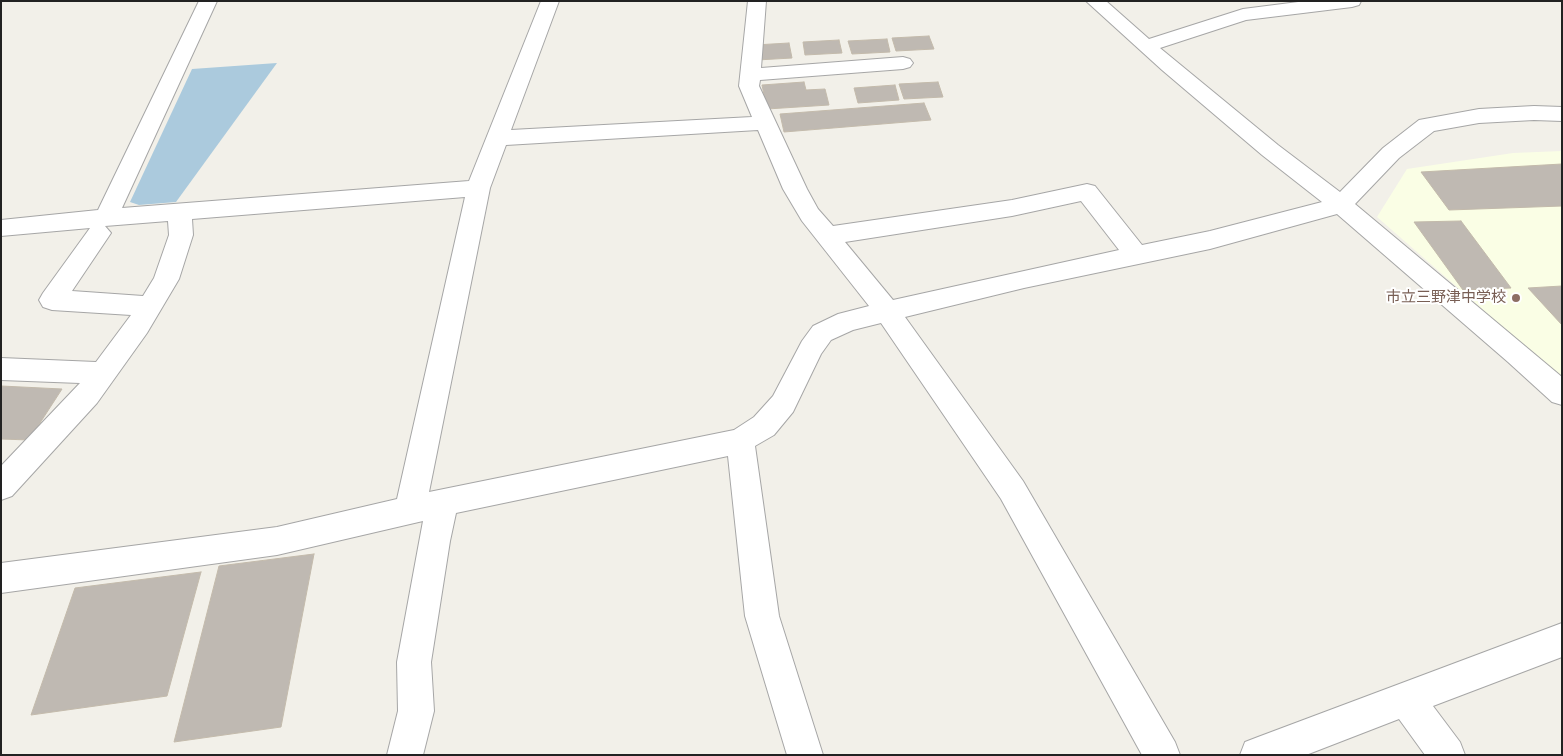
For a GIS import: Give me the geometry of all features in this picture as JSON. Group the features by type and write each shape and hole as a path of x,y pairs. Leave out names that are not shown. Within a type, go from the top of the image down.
{"street":[{"path":"150,306 52,300 102,225 208,1"},
{"path":"410,510 478,188 550,1"},
{"path":"757,1 749,86 794,189 810,215 886,310 1012,490 1162,755"},
{"path":"1095,1 1270,150 1341,205 1518,354 1562,394"},
{"path":"1146,46 1243,16 1352,1"},
{"path":"750,75 904,63"},
{"path":"1,578 277,541 410,510 740,441 764,426 783,404 811,348 822,334 847,321 886,310 1210,240 1341,205 1391,153 1427,125 1479,116 1534,113 1562,114"},
{"path":"498,138 766,123"},
{"path":"1,228 102,225 180,212 478,188"},
{"path":"826,236 1012,208 1087,192 1136,255"},
{"path":"1,487 87,395 150,306 166,279 172,262 180,235 180,212"},
{"path":"1,370 104,373"},
{"path":"740,441 762,616 805,755"},
{"path":"405,755 416,711 414,662 434,541 443,503"},
{"path":"1258,755 1562,640"},
{"path":"1406,698 1447,755"}],"shaded area":[{"name":"市立三野津中学校","path":"1562,151 1562,379 1377,217 1407,169 1513,153"}],"water":[{"path":"277,63 176,202 139,205 130,202 192,69"}],"building":[{"path":"929,36 934,49 896,51 892,38"},
{"path":"887,39 890,52 852,54 848,41"},
{"path":"839,40 842,53 805,55 803,42"},
{"path":"789,43 792,58 757,60 755,45"},
{"path":"804,82 806,90 825,89 829,105 767,109 762,85"},
{"path":"938,82 943,97 904,99 899,84"},
{"path":"895,85 899,100 858,103 854,88"},
{"path":"924,103 931,120 784,132 780,114"},
{"path":"1562,164 1562,206 1449,210 1421,172"},
{"path":"1461,221 1511,288 1463,290 1414,222"},
{"path":"1562,286 1562,325 1528,288"},
{"path":"1,386 62,389 29,440 1,439"},
{"path":"314,554 281,727 174,742 219,566"},
{"path":"201,572 167,696 31,715 75,588"}],"place":[{"name":"市立三野津中学校","path":"1516,298"}]}
